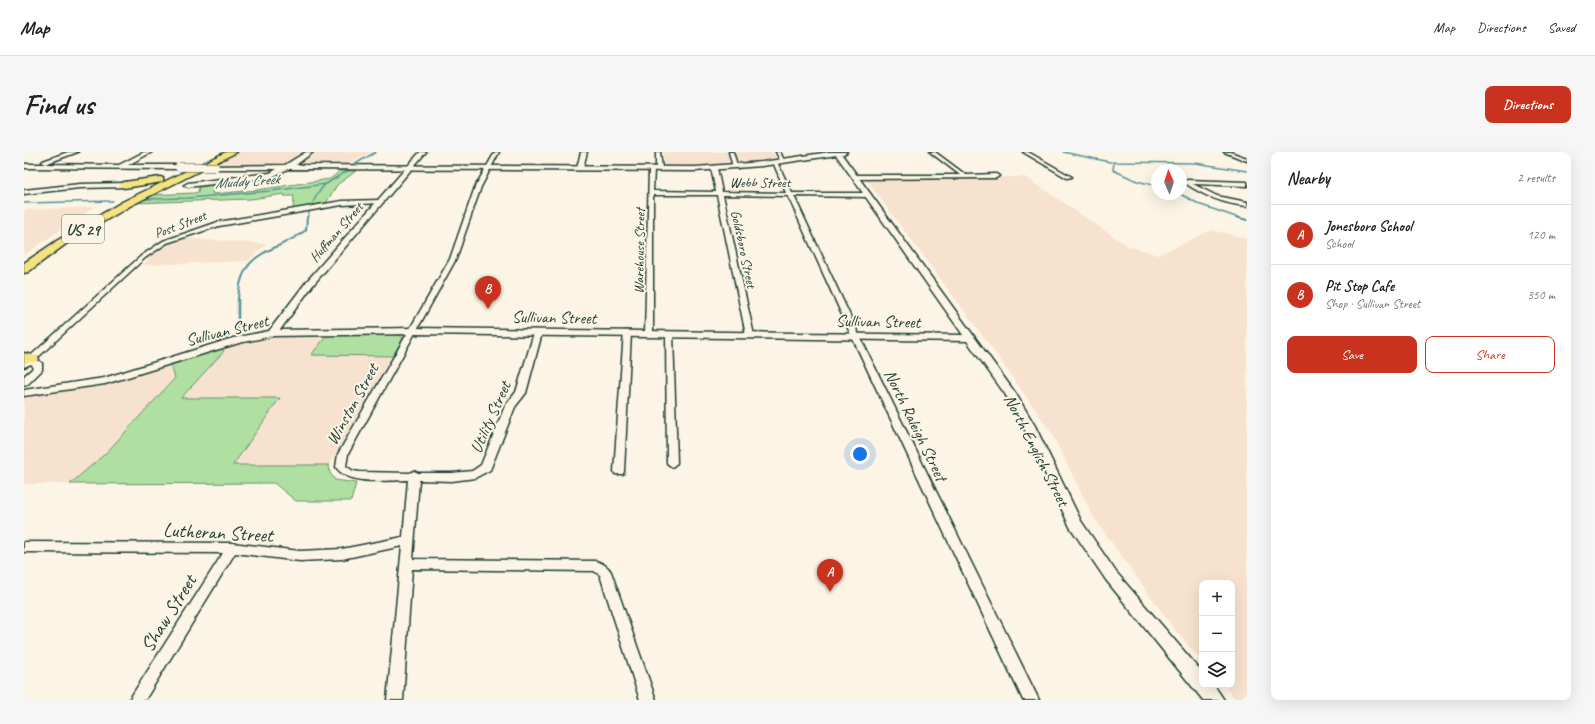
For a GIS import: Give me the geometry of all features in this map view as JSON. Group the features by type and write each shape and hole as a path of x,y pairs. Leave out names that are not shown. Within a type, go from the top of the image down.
{"highway":[{"name":"US 29","path":"174,178 224,152"},
{"name":"US 29","path":"24,258 68,230 140,194 233,152"},
{"path":"124,185 148,183 174,178 179,184 188,185"},
{"path":"124,185 142,187 140,194 160,189 188,185"},
{"name":"US 29","path":"24,269 140,194"}],"main road":[{"path":"120,166 149,152"},
{"path":"278,173 310,152"},
{"path":"25,167 714,168 779,162 839,152"},
{"path":"50,166 72,153"},
{"path":"25,167 72,153"},
{"path":"188,185 265,177 305,167"},
{"path":"24,192 80,186 124,185"}],"street":[{"name":"Huffman Street","path":"272,333 310,283 378,202 423,152"},
{"name":"Winston Street","path":"414,475 350,475 341,467 343,454 453,259 478,187 496,152"},
{"path":"580,168 584,152"},
{"name":"Warehouse Street","path":"649,334 652,193 658,152"},
{"path":"731,152 736,167"},
{"name":"North Raleigh Street","path":"778,152 779,162 789,194 856,337 1031,700"},
{"name":"North English Street","path":"839,152 1010,394 1029,426 1075,523 1111,576 1199,681"},
{"path":"932,152 965,176"},
{"path":"1025,152 1069,177"},
{"path":"1226,152 1247,160"},
{"name":"Goldsboro Street","path":"714,168 750,335"},
{"path":"856,177 996,176"},
{"path":"1247,184 1187,182 1193,187 1229,202 1247,204"},
{"name":"Webb Street","path":"652,193 868,195"},
{"name":"Post Street","path":"24,382 36,370 38,365 26,361 143,257 165,242 218,224 342,203 378,202"},
{"name":"Sullivan Street","path":"24,393 105,382 238,340 272,333 316,331 413,331 971,338"},
{"name":"Utility Street","path":"414,475 452,477 475,474 486,467 510,406 521,393 538,333"},
{"path":"619,471 627,334"},
{"path":"669,334 672,464"},
{"path":"395,700 414,475"},
{"name":"Lutheran Street","path":"24,547 232,548 300,556 342,554 408,540"},
{"name":"Shaw Street","path":"137,700 232,548"},
{"path":"406,564 596,566 605,572 648,700"},
{"name":"North English Street","path":"1205,688 1215,700"}],"shaded area":[{"path":"238,152 305,152 289,164 284,165 212,165"},
{"path":"314,152 373,152 347,164 299,164"},
{"path":"663,152 727,152 730,163 667,166 664,165"},
{"path":"734,152 773,152 776,158 741,162 737,161"},
{"path":"1025,177 1128,246 1158,255 1212,230 1247,239 1247,700 1236,700 1226,688 1235,688 1235,580 1199,580 1199,658 1175,630 1094,518 1051,432 992,348 865,178"},
{"path":"94,207 24,255 24,210"},
{"path":"179,238 267,244 247,261 143,265 155,251"},
{"path":"328,334 312,355 393,356 329,465 233,465 280,399 180,398 224,351 221,348 270,337"},
{"path":"171,365 175,377 106,453 70,484 24,484 24,398 105,385"}],"green space":[{"path":"340,171 356,171 337,185 326,203 293,209 294,196 284,196 284,194 251,199 134,203 150,195 194,193 198,192 199,187 214,185 212,194 257,190 330,179"},
{"path":"328,334 398,334 403,338 393,356 311,355"},
{"path":"221,348 224,351 181,398 280,398 233,465 329,465 330,473 335,480 356,483 351,501 296,501 274,483 70,484 106,453 175,378 171,365"}],"waterway":[{"name":"Muddy Creek","path":"355,164 376,152"},
{"path":"1063,152 1114,162"},
{"path":"1114,162 1195,163 1247,171"},
{"path":"1114,162 1113,170 1137,181 1151,184"},
{"name":"Muddy Creek","path":"325,184 347,171"},
{"name":"Muddy Creek","path":"144,199 188,198 271,191 325,184"},
{"path":"307,218 316,196 325,184"},
{"path":"1187,198 1201,205 1236,217"},
{"name":"Muddy Creek","path":"24,203 113,201"},
{"path":"238,300 240,283 245,270 252,261 261,254 294,238 306,230 307,217"},
{"path":"1236,217 1247,220"},
{"path":"238,300 238,332"}],"place":[{"name":"Pit Stop Cafe","path":"488,309"},
{"name":"Jonesboro School","path":"830,592"}]}
